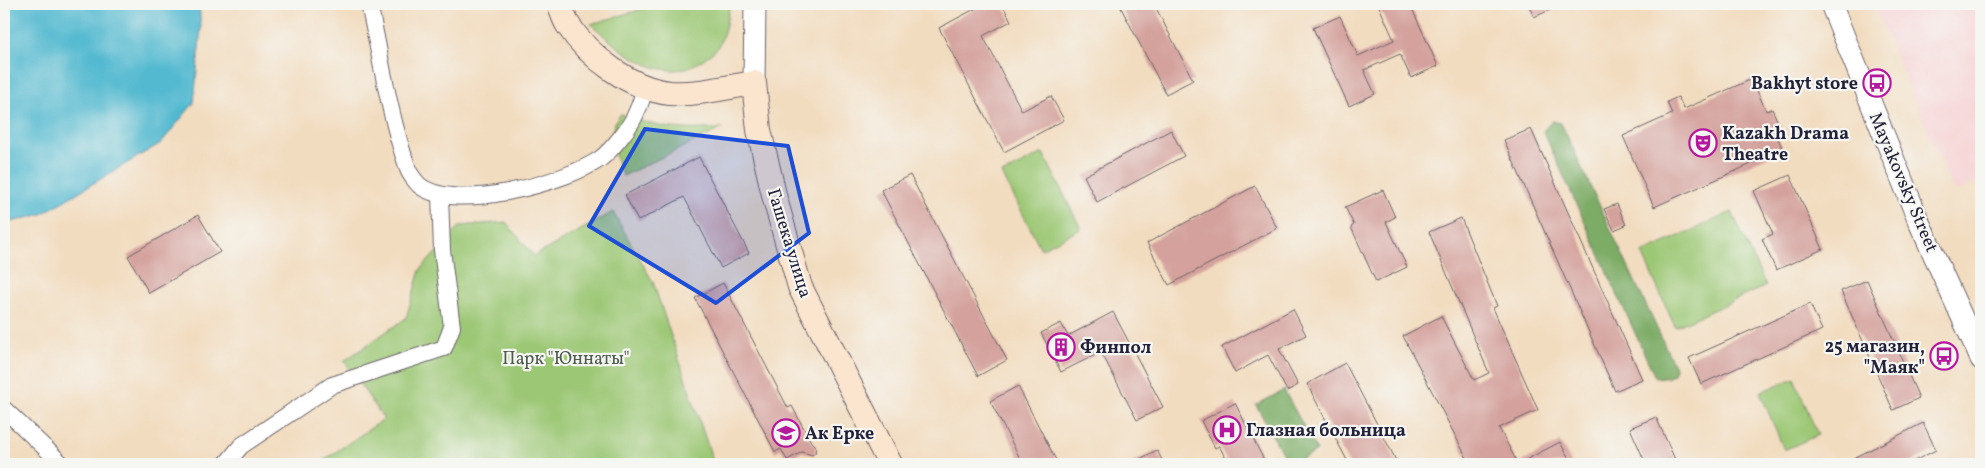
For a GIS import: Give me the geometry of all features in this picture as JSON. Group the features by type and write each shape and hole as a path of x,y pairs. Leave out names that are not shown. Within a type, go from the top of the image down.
{"main road":[{"path":"559,4 568,24 587,48 613,72 646,86 670,92 701,91 754,84"},
{"name":"Гашека улица","path":"754,84 758,130 800,287 890,464"}],"street":[{"path":"369,4 407,169 419,185 440,195 469,196 522,190 559,178 600,158 622,136 637,113 646,86"},
{"name":"Гашека улица","path":"754,84 755,4"},
{"name":"Mayakovsky Street","path":"1831,4 1919,222 1981,359"},
{"path":"226,464 241,446 332,385 444,348 452,327 442,250 440,195"},
{"path":"4,410 62,464"}],"highlighted area":[{"path":"645,129 788,146 809,233 716,303 589,226"}],"shaded area":[{"path":"1873,4 1981,4 1981,180 1954,192"}],"green space":[{"path":"660,4 730,4 724,32 717,48 690,67 674,70 659,68 629,55 591,24"},
{"path":"621,114 647,123 671,128 723,128 623,176 614,152 612,136 613,128"},
{"path":"1552,121 1561,123 1675,367 1674,374 1667,378 1655,377 1543,131"},
{"path":"1043,153 1081,229 1041,249 1002,174"},
{"name":"Парк \"Юннаты\"","path":"613,212 653,282 714,464 318,464 384,419 344,361 406,318 420,270 460,226 506,222 534,256"},
{"path":"1732,212 1766,286 1675,327 1642,253"},
{"path":"1794,378 1818,435 1784,450 1760,392"},
{"path":"1284,390 1317,451 1293,464 1288,464 1256,405"}],"water":[{"path":"4,4 199,4 201,28 194,103 161,143 42,214 4,224"}],"building":[{"path":"984,4 1002,4 1011,21 983,36 1022,111 1051,96 1064,120 1004,152 939,28"},
{"path":"1119,4 1154,4 1193,80 1166,94"},
{"path":"1378,4 1410,4 1438,66 1411,78 1400,54 1364,70 1375,94 1349,106 1313,28 1340,16 1358,56 1394,40"},
{"path":"1528,4 1564,4 1534,17"},
{"name":"Kazakh Drama Theatre","path":"1752,79 1766,111 1772,109 1779,124 1773,126 1783,150 1654,207 1623,136 1672,114 1667,102 1678,97 1684,109"},
{"path":"1531,129 1642,379 1615,391 1504,140"},
{"path":"1171,130 1184,156 1097,202 1084,176"},
{"path":"699,157 749,253 721,268 684,197 638,221 625,195"},
{"path":"910,175 1007,360 978,376 881,190"},
{"path":"1790,175 1823,249 1776,270 1762,239 1773,234 1754,191"},
{"path":"1255,186 1277,228 1169,285 1147,243"},
{"path":"1383,190 1395,217 1386,222 1407,267 1376,282 1351,227 1354,225 1345,207"},
{"path":"1617,204 1626,225 1614,230 1604,209"},
{"path":"198,215 220,252 149,293 128,256"},
{"path":"1461,218 1497,306 1493,308 1538,410 1499,428 1518,464 1470,464 1403,336 1441,316 1474,380 1489,373 1429,232"},
{"path":"1867,280 1919,398 1893,410 1841,291"},
{"path":"723,283 788,408 792,406 811,442 816,447 815,453 812,455 802,452 787,460 781,449 775,452 695,298"},
{"path":"1810,304 1822,330 1701,384 1689,358"},
{"path":"1293,309 1306,335 1279,349 1298,385 1287,391 1268,355 1235,373 1222,347"},
{"path":"1113,312 1163,407 1137,420 1101,352 1061,372 1041,333 1061,323 1068,336"},
{"path":"1345,363 1398,464 1349,464 1307,384"},
{"path":"1018,386 1058,464 1023,464 990,401"},
{"name":"Глазная больница","path":"1235,403 1266,464 1229,464 1219,446 1215,448 1201,421"},
{"path":"1656,417 1677,464 1646,464 1630,428"},
{"path":"1923,423 1936,450 1908,464 1842,464"},
{"path":"1560,442 1572,464 1518,464"},
{"path":"1157,450 1164,464 1130,464"}],"place":[{"name":"Bakhyt store","path":"1877,83"},
{"name":"Kazakh Drama Theatre","path":"1703,143"},
{"name":"Финпол","path":"1061,347"},
{"name":"25 магазин, \"Маяк\"","path":"1944,356"},
{"name":"Глазная больница","path":"1227,430"},
{"name":"Ак Ерке","path":"786,433"}]}
